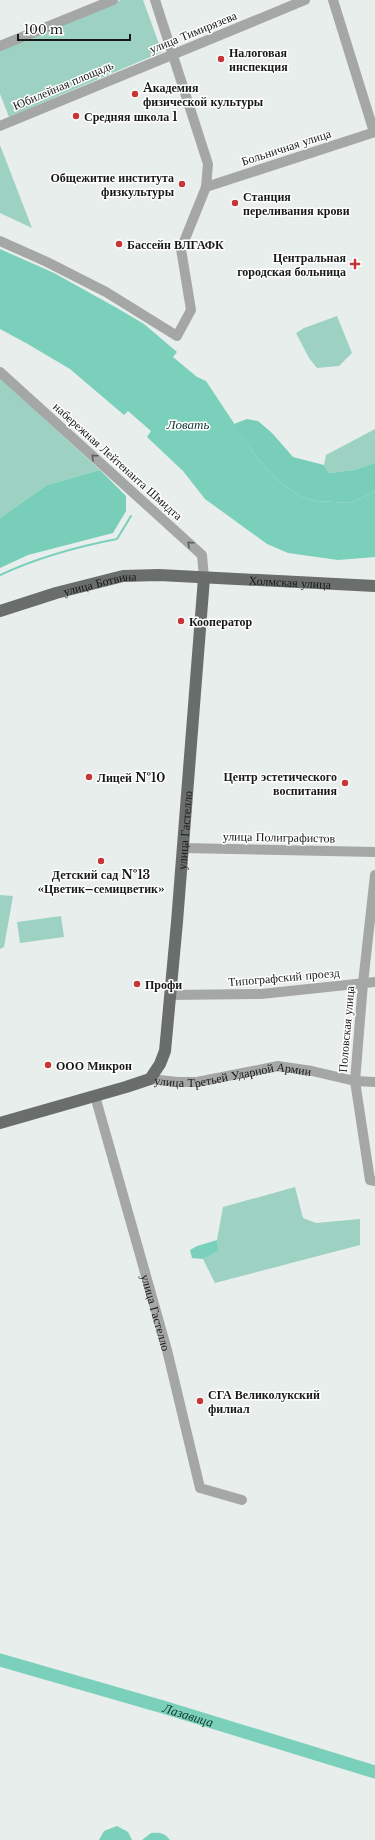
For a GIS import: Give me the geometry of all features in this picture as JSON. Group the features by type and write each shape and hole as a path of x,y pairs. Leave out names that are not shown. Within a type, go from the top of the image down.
{"main road":[{"name":"улица Ботвина","path":"0,611 56,593 123,576 159,575 204,578"},
{"name":"Холмская улица","path":"204,578 375,586"},
{"name":"улица Гастелло","path":"150,1079 160,1064 166,1051 204,578"},
{"name":"улица Третьей Ударной Армии","path":"0,1123 150,1079"}],"street":[{"path":"0,46 113,0"},
{"path":"0,241 48,262 106,292 177,336 191,310 181,249 206,187 208,164 155,0"},
{"name":"улица Тимирязева","path":"136,69 305,0"},
{"path":"333,0 375,132"},
{"name":"Юбилейная площадь","path":"0,126 136,69"},
{"name":"Больничная улица","path":"206,187 375,132"},
{"name":"набережная Лейтенанта Шмидта","path":"0,372 202,555 204,578"},
{"name":"улица Полиграфистов","path":"183,848 375,852"},
{"name":"Половская улица","path":"375,875 363,983 355,1081 370,1180 375,1181"},
{"name":"Типографский проезд","path":"171,995 261,994 375,982"},
{"name":"улица Третьей Ударной Армии","path":"150,1079 178,1082 197,1082 278,1066 312,1071 355,1081 375,1082"},
{"name":"улица Гастелло","path":"95,1096 167,1350 200,1488 242,1500"}],"shaded area":[{"path":"121,0 143,0 162,52 9,117 0,94 0,50"},
{"path":"0,145 32,228 0,213"},
{"path":"337,316 352,353 339,366 317,368 309,358 296,333 304,328"},
{"path":"0,378 100,470 47,485 0,518"},
{"path":"247,419 258,421 272,433 293,457 324,465 329,473 354,470 375,463 375,491 351,503 317,501 300,496 281,483 257,458 234,424"},
{"path":"375,429 375,463 354,470 329,473 324,465 326,455"},
{"path":"100,470 126,496 126,511 113,533 28,555 0,568 0,518 47,485"},
{"path":"0,895 13,896 4,947 0,949"},
{"path":"61,916 64,937 20,943 17,922"},
{"path":"295,1187 303,1218 316,1223 360,1219 360,1245 215,1283 203,1259 219,1251 217,1240 223,1207"}],"water":[{"name":"Ловать","path":"0,249 54,273 144,324 177,352 173,357 197,377 206,381 257,458 281,483 300,496 317,501 351,503 375,491 375,557 338,560 288,553 267,544 205,499 183,471 147,437 151,431 128,411 124,415 70,369 0,329"},
{"path":"217,1240 219,1251 203,1259 192,1258 190,1250 197,1246"},
{"path":"117,1826 128,1832 132,1840 99,1840 104,1831"},
{"path":"151,1833 162,1834 170,1840 142,1840"}],"waterway":[{"path":"0,575 57,553 86,545 117,539 131,516"},
{"name":"Лазавица","path":"0,1660 163,1707 375,1772"}],"place":[{"name":"Налоговая инспекция","path":"221,59"},
{"name":"Aкадемия физической культуры","path":"135,94"},
{"name":"Средняя школа 1","path":"76,116"},
{"name":"Общежитие института физкультуры","path":"182,184"},
{"name":"Станция переливания крови","path":"235,203"},
{"name":"Бассейн ВЛГАФК","path":"119,244"},
{"name":"Центральная городская больница","path":"355,264"},
{"name":"Кооператор","path":"181,621"},
{"name":"Лицей №10","path":"89,777"},
{"name":"Центр эстетического воспитания","path":"345,783"},
{"name":"Детский сад №13 «Цветик–семицветик»","path":"101,861"},
{"name":"Профи","path":"137,984"},
{"name":"ООО Микрон","path":"48,1065"},
{"name":"СГА Великолукский филиал","path":"200,1401"}]}
